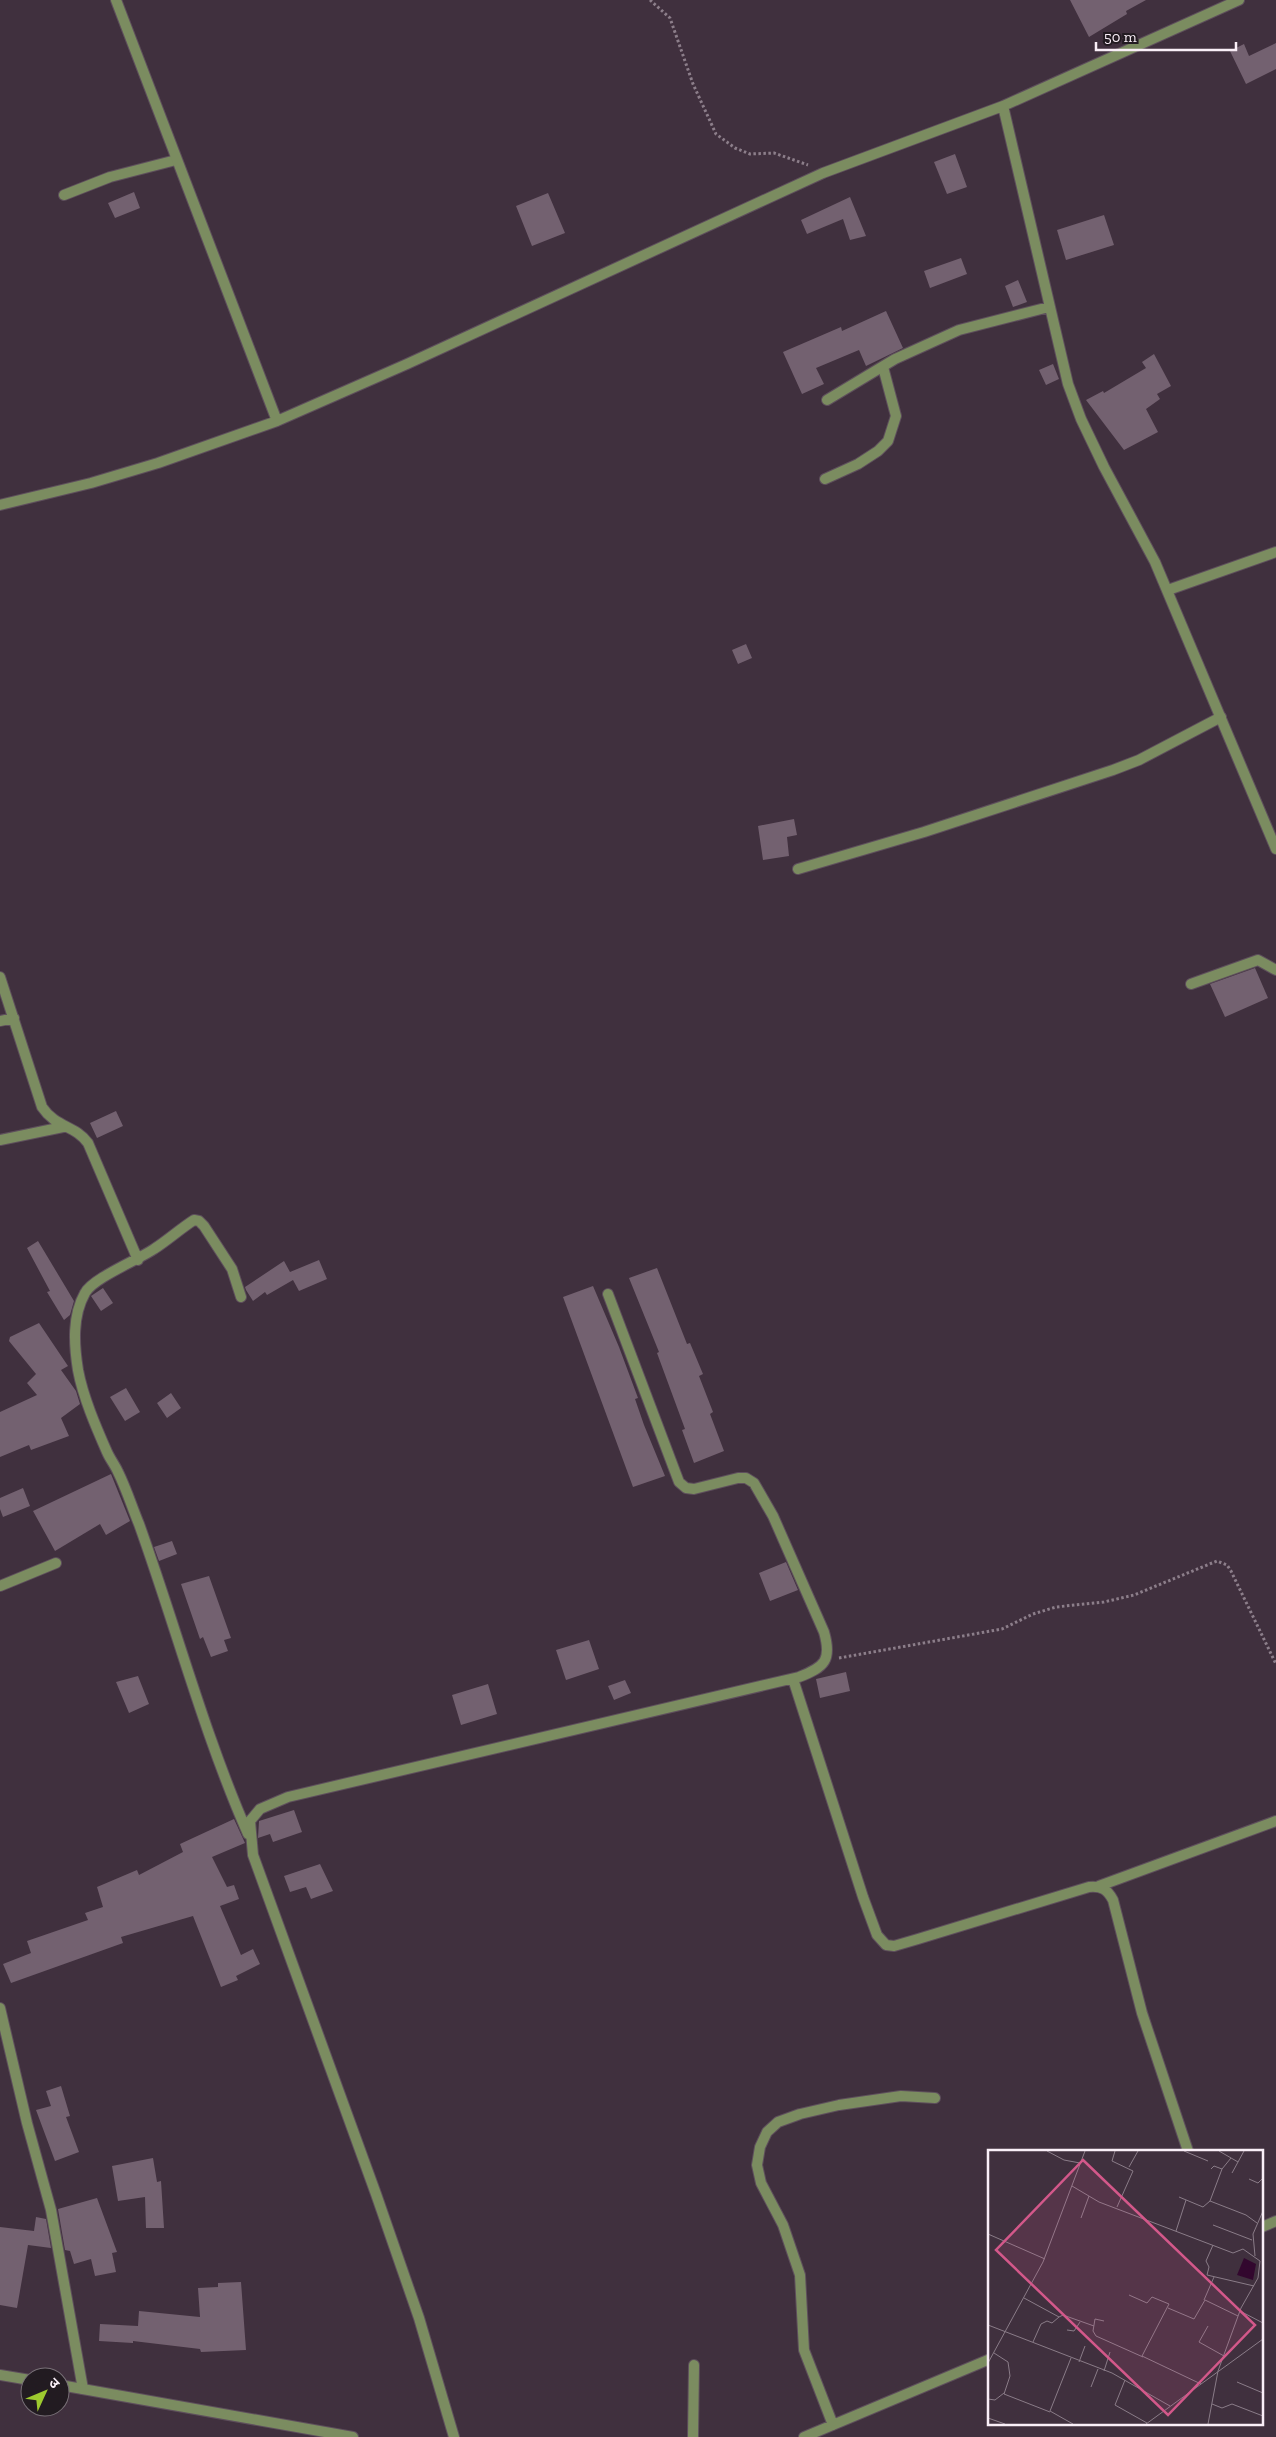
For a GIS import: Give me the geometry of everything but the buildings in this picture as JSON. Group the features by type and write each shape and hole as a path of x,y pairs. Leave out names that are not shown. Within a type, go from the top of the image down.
{"street":[{"path":"116,0 176,160 273,405 277,421"},
{"path":"0,505 91,483 158,463 277,421 407,364 823,173 1003,106 1227,2 1239,0"},
{"path":"1003,106 1068,384 1081,419 1168,590 1276,849"},
{"path":"64,195 110,177 176,160"},
{"path":"827,400 896,359 959,330 1049,307"},
{"path":"825,479 858,464 878,451 888,441 896,416 883,367"},
{"path":"1168,590 1276,552"},
{"path":"798,869 924,832 1113,770 1139,760 1222,717"},
{"path":"1191,984 1258,960 1276,970"},
{"path":"0,977 42,1107 48,1116 63,1127 78,1132 88,1143 138,1260"},
{"path":"0,1021 14,1018"},
{"path":"0,1140 63,1127"},
{"path":"241,1297 232,1269 204,1226 197,1220 138,1260 98,1279 85,1292 75,1323 79,1372 108,1454 118,1471 138,1522 231,1793 252,1842"},
{"path":"454,2437 419,2318 253,1856 250,1821 260,1809 288,1798 793,1679 811,1673 820,1667 826,1659 829,1648 824,1632 773,1516 754,1483 746,1478 738,1478 694,1489 686,1488 679,1482 608,1294"},
{"path":"0,1586 56,1563"},
{"path":"793,1679 863,1897 878,1935 886,1945 894,1946 1089,1887 1099,1886 1276,1821"},
{"path":"1099,1886 1108,1891 1113,1900 1142,2013 1188,2150"},
{"path":"0,2008 27,2123 51,2210 83,2389"},
{"path":"833,2425 804,2350 800,2274 783,2225 761,2182 757,2165 760,2147 767,2132 778,2122 800,2114 839,2105 901,2096 935,2098"},
{"path":"1264,2226 1276,2222"},
{"path":"804,2437 988,2360"},
{"path":"693,2437 694,2365"},
{"path":"0,2375 20,2378"},
{"path":"70,2387 353,2437"}],"path":[{"path":"650,0 670,18 693,84 716,134 735,148 750,154 774,153 816,168 823,173"},
{"path":"826,1659 862,1655 1002,1630 1033,1614 1056,1607 1104,1602 1134,1595 1217,1561 1227,1566 1231,1571 1276,1664"}]}
